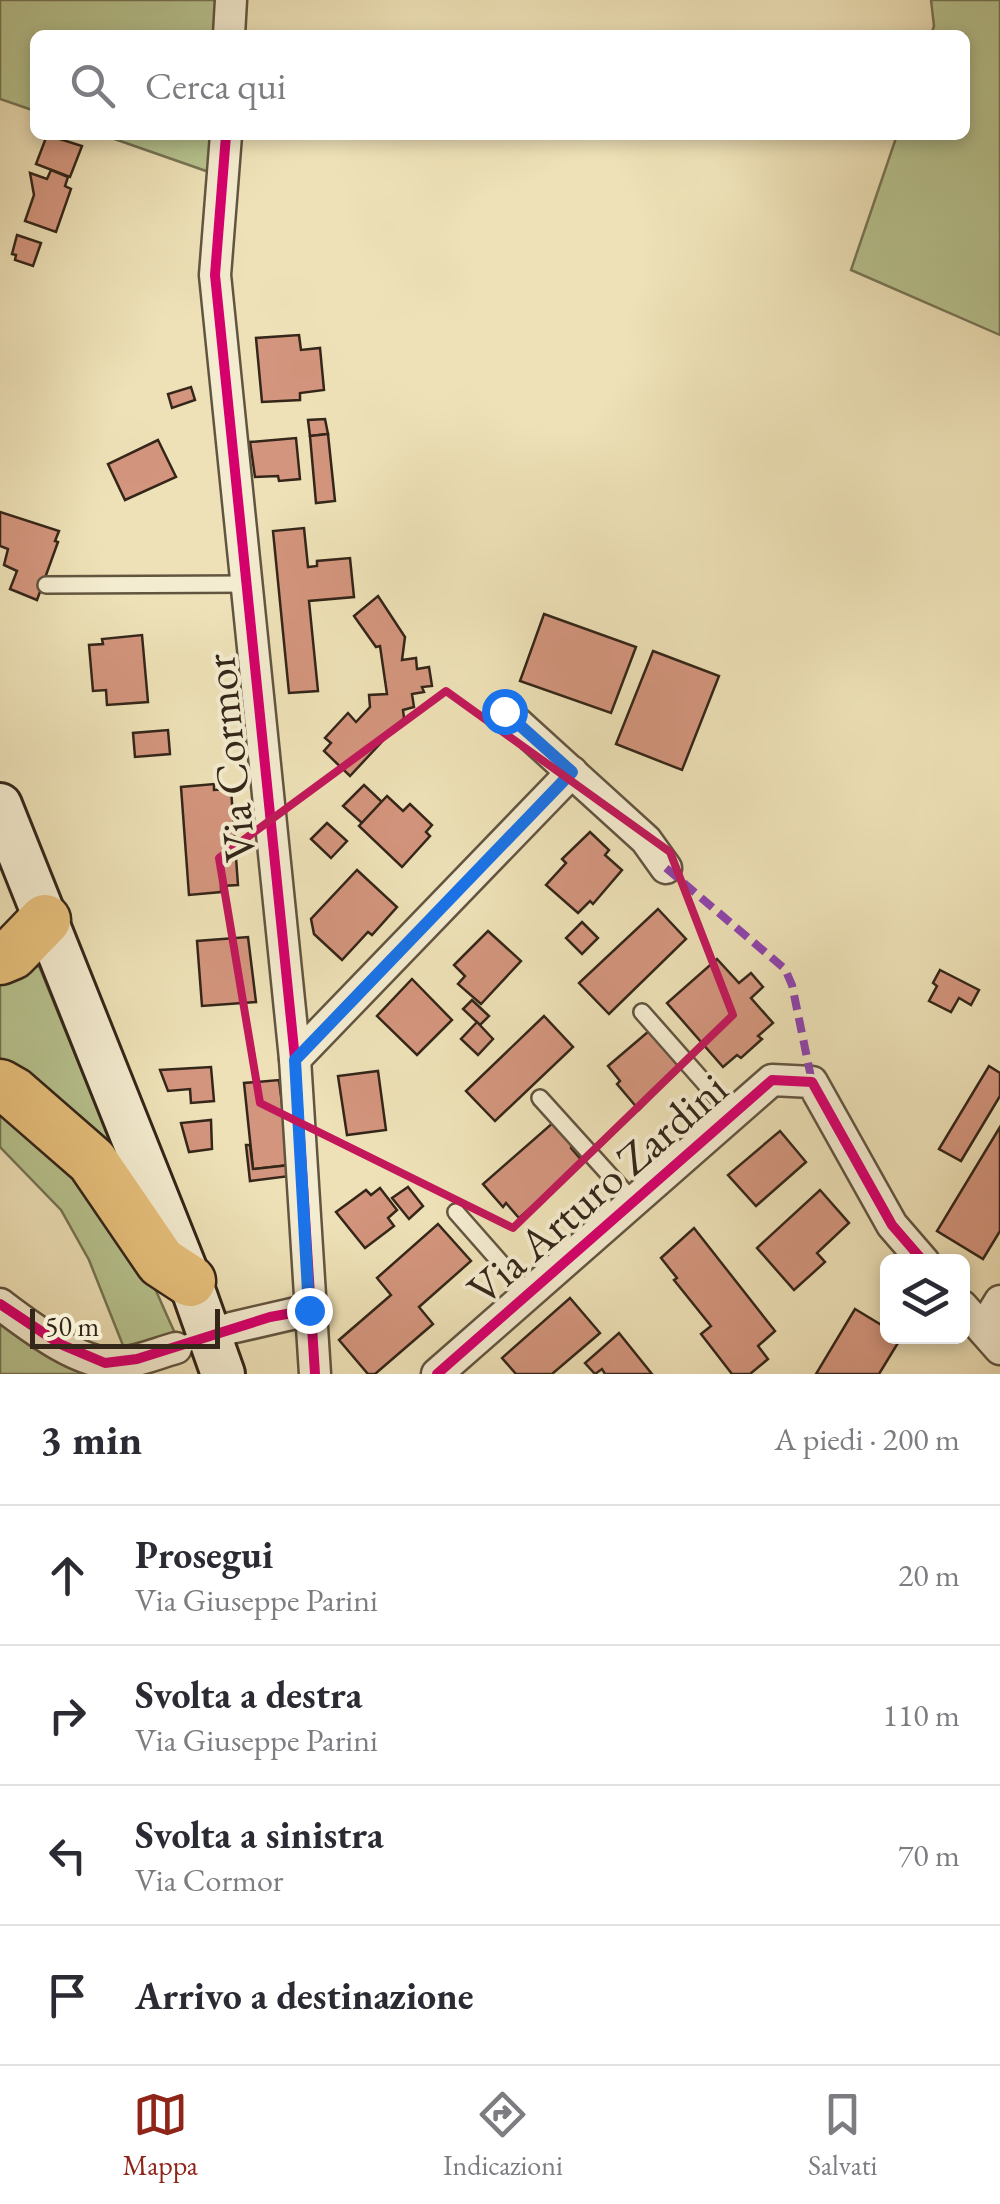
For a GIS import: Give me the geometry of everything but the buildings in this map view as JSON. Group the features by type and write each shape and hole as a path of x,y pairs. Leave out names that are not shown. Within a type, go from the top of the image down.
{"highway":[{"path":"0,959 12,954 45,920"},
{"path":"0,1084 92,1161 161,1262 190,1281"}],"main road":[{"path":"0,805 224,1374"}],"street":[{"path":"230,0 230,30"},
{"name":"Via Cormor","path":"226,140 215,275 295,1060 315,1374"},
{"path":"504,711 646,840 666,868"},
{"path":"295,1060 572,772"},
{"name":"Via Arturo Zardini","path":"437,1374 772,1080 812,1082 892,1224 917,1254"},
{"path":"991,1339 1000,1301"},
{"path":"0,1304 60,1344 105,1363 120,1363 176,1348"},
{"path":"231,1328 309,1310"},
{"path":"970,1315 991,1339"}],"lane":[{"name":"Via Cormor","path":"46,585 246,584"},
{"path":"642,1012 732,1114"},
{"path":"540,1098 634,1202"},
{"path":"456,1212 528,1296"}],"highlighted area":[{"path":"446,691 670,852 733,1015 513,1228 260,1103 219,858"}],"green space":[{"path":"0,0 220,0 220,30 30,30 30,109 0,99"},
{"path":"931,0 1000,0 1000,335 851,270 895,140 970,140 970,30 933,30"},
{"path":"117,140 217,140 209,172"},
{"path":"39,966 121,1167 0,1060 0,979"},
{"path":"0,1114 62,1163 117,1224 145,1268 175,1333 124,1348 89,1260 61,1210 0,1147"},
{"path":"0,1321 85,1374 0,1374"}],"marked path":[{"path":"666,868 785,969 792,985 812,1082"}],"cycle path":[{"path":"226,140 215,275 295,1059 315,1374"},
{"path":"437,1374 772,1080 812,1082 892,1225 917,1254"},
{"path":"0,1304 60,1344 105,1363 137,1359 270,1317 309,1310"}],"route":[{"path":"309,1310 295,1060 572,772 504,711"}]}
